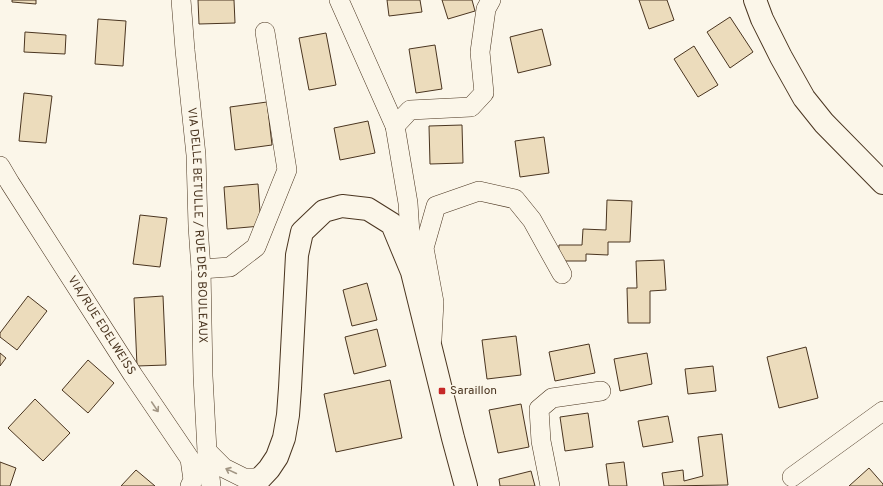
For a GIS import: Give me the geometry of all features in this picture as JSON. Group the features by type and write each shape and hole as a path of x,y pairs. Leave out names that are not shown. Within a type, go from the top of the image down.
{"main road":[{"path":"755,0 762,19 804,98 824,122 883,183"},
{"path":"257,482 269,469 277,457 284,438 288,415 290,388 297,255 302,232 324,211 342,206 368,209 392,224 412,272 466,486"}],"street":[{"name":"VIA DELLE BETULLE / RUE DES BOULEAUX","path":"180,0 196,155 206,451"},
{"path":"339,0 395,126 408,203 412,272"},
{"path":"395,126 410,110 471,107 484,93 480,52 486,9 491,0"},
{"path":"201,269 230,267 256,247 287,170 265,32"},
{"name":"VIA/RUE EDELWEISS","path":"0,166 133,375 190,459 193,480 190,486"},
{"path":"432,350 434,302 424,248 436,206 480,191 515,199 532,220 562,274"},
{"path":"550,486 541,441 539,409 552,398 600,391"},
{"path":"792,477 883,411"},
{"path":"206,451 224,468 244,478 257,482"},
{"path":"201,486 206,451"},
{"path":"206,451 211,486"}],"building":[{"path":"12,0 36,0 36,4 12,2"},
{"path":"198,0 234,0 235,23 199,24"},
{"path":"387,0 420,0 422,12 389,16"},
{"path":"442,0 472,0 475,11 448,19"},
{"path":"639,0 667,0 674,20 649,29"},
{"path":"730,17 753,52 730,68 707,32"},
{"path":"98,19 126,21 123,66 95,64"},
{"path":"542,29 551,65 518,73 510,37"},
{"path":"25,32 66,35 65,54 24,52"},
{"path":"326,33 336,85 309,90 299,38"},
{"path":"435,45 442,89 416,93 409,49"},
{"path":"694,46 718,85 698,97 674,59"},
{"path":"24,93 52,96 46,143 19,141"},
{"path":"267,102 272,145 235,150 230,107"},
{"path":"368,121 375,153 340,160 334,128"},
{"path":"462,125 463,163 430,164 429,126"},
{"path":"544,137 549,173 520,177 515,141"},
{"path":"258,184 261,226 227,229 224,187"},
{"path":"607,200 632,201 630,242 608,242 608,255 586,254 586,261 558,261 559,245 582,245 583,229 606,230"},
{"path":"140,215 167,218 160,267 133,264"},
{"path":"664,260 666,290 650,291 650,323 628,323 627,288 637,288 636,261"},
{"path":"367,283 377,320 352,326 343,290"},
{"path":"28,296 47,311 17,350 0,337 0,333"},
{"path":"163,296 166,365 137,366 134,298"},
{"path":"377,329 386,366 354,374 345,337"},
{"path":"516,336 521,375 487,379 482,340"},
{"path":"589,344 595,373 555,381 549,352"},
{"path":"806,347 818,398 779,408 767,357"},
{"path":"0,353 6,358 0,366"},
{"path":"647,353 652,384 620,391 614,359"},
{"path":"88,360 114,383 88,413 62,390"},
{"path":"713,366 716,391 688,394 685,369"},
{"path":"390,380 402,438 336,452 324,394"},
{"path":"35,399 70,433 43,461 8,428"},
{"path":"521,404 529,447 498,453 489,410"},
{"path":"588,413 593,447 565,451 560,417"},
{"path":"668,416 673,442 643,447 638,421"},
{"path":"722,434 728,485 664,486 662,473 683,470 684,481 703,476 698,437"},
{"path":"0,462 16,468 10,486 0,486"},
{"path":"624,462 627,486 609,486 606,464"},
{"path":"869,468 883,484 883,486 849,486"},
{"path":"136,470 155,486 121,486"},
{"path":"531,471 535,486 500,486 499,479"}],"place":[{"name":"Saraillon","path":"442,391"}]}
